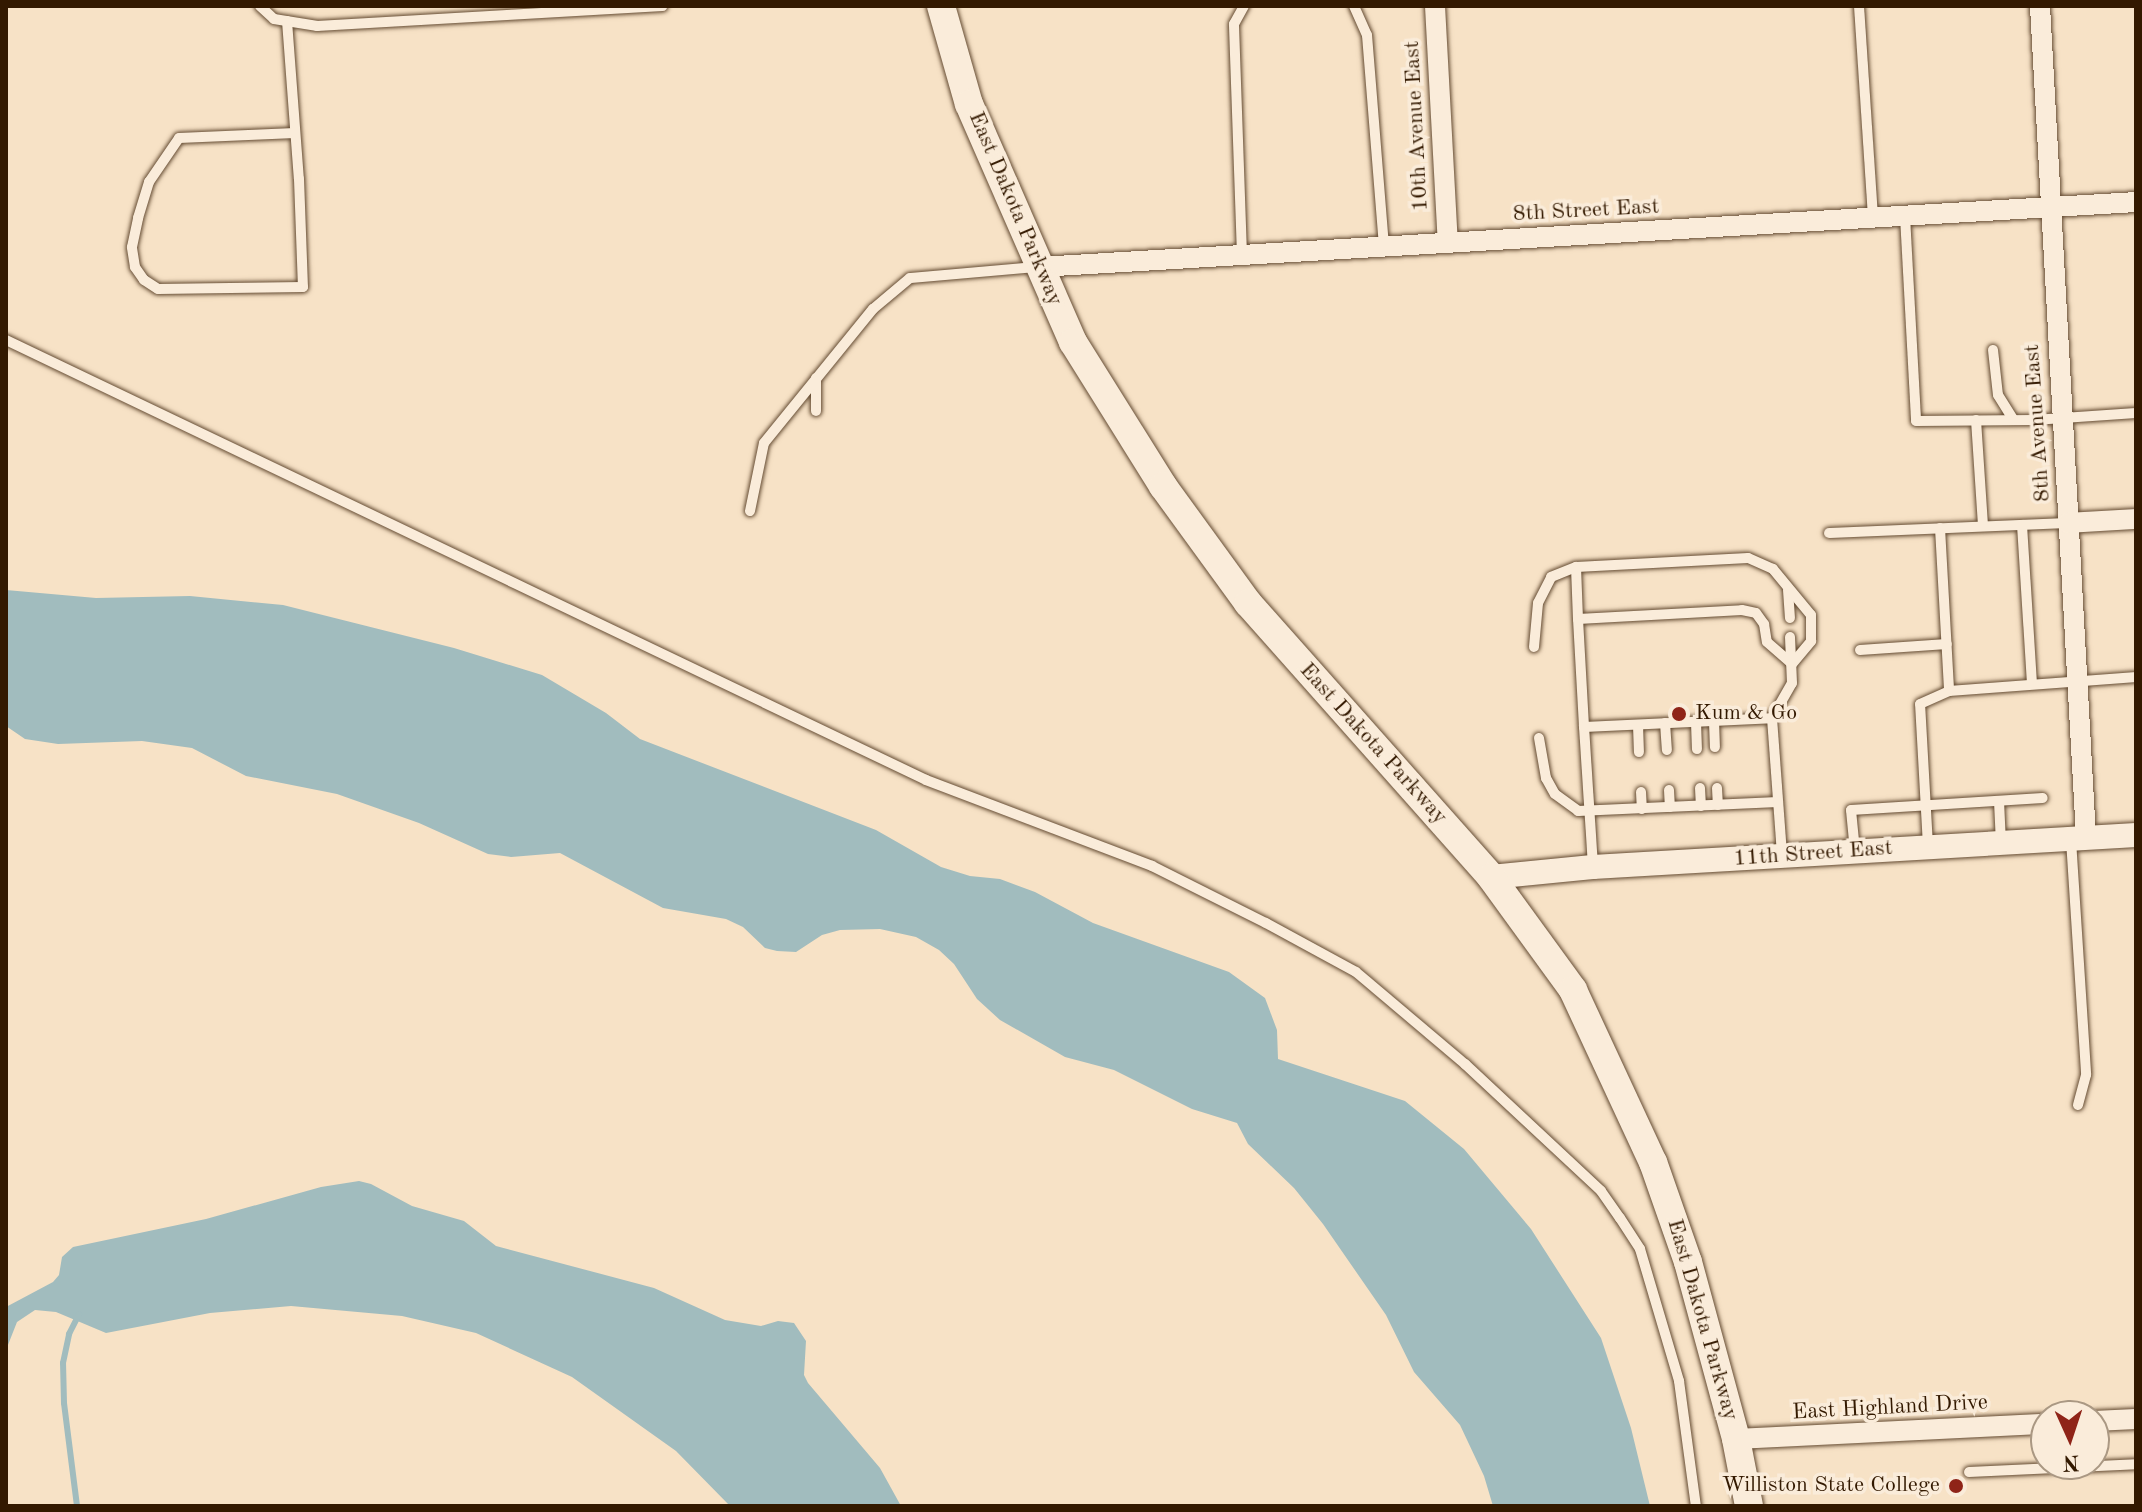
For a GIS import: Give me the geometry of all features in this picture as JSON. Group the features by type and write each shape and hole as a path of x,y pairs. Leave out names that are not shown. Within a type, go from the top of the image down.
{"main road":[{"name":"East Dakota Parkway","path":"941,6 969,104 1073,342 1163,486 1248,603 1491,877 1573,990 1653,1162 1688,1262 1736,1439 1749,1506"}],"street":[{"name":"10th Avenue East","path":"1435,6 1448,243"},
{"name":"8th Avenue East","path":"2040,6 2060,416 2078,681 2078,838"},
{"name":"8th Street East","path":"1039,267 2136,202"},
{"path":"2068,523 2136,519"},
{"name":"11th Street East","path":"1491,877 1593,867 2136,835"},
{"path":"2110,1420 2136,1419"},
{"name":"East Highland Drive","path":"1736,1439 2030,1425"}],"lane":[{"path":"260,6 274,19 317,26 662,6"},
{"path":"1242,255 1234,24 1244,6"},
{"path":"1354,6 1367,35 1384,247"},
{"path":"1859,6 1873,218"},
{"path":"287,21 295,133 303,287 158,289 144,280 135,267 132,247 138,218 149,182 179,138 295,133"},
{"path":"1905,216 1916,421 2136,413"},
{"path":"750,511 764,443 873,309 910,278 1039,267"},
{"path":"6,340 926,780 1152,866 1356,972 1465,1064 1601,1191 1640,1249 1679,1381 1696,1506"},
{"path":"1993,350 1998,395 2013,419"},
{"path":"816,378 816,411"},
{"path":"1976,420 1983,526"},
{"path":"1829,533 2068,523"},
{"path":"2022,525 2032,684"},
{"path":"1940,528 1949,691"},
{"path":"1534,647 1538,603 1551,577 1576,567 1748,558 1773,569 1811,615 1811,641 1792,664"},
{"path":"1576,567 1593,867"},
{"path":"1788,590 1790,618"},
{"path":"1578,619 1742,610 1756,613 1764,624 1767,642 1792,664"},
{"path":"1782,856 1772,718 1792,683 1790,637"},
{"path":"1860,650 1947,644"},
{"path":"1928,847 1920,704 1949,691 2136,677"},
{"path":"1584,727 1772,718"},
{"path":"1714,721 1715,747"},
{"path":"1696,722 1697,749"},
{"path":"1665,723 1667,750"},
{"path":"1638,725 1639,752"},
{"path":"1539,738 1546,778 1555,794 1578,811 1778,802"},
{"path":"1700,788 1701,806"},
{"path":"1717,788 1718,805"},
{"path":"1669,790 1670,807"},
{"path":"1641,792 1642,809"},
{"path":"1855,851 1851,810 2043,798"},
{"path":"1999,801 2001,843"},
{"path":"2078,838 2086,1075 2078,1105"},
{"path":"1969,1472 2136,1464"}],"water":[{"path":"6,590 96,598 190,596 283,605 454,648 542,675 606,713 640,739 876,830 941,867 970,876 1000,879 1035,892 1093,923 1229,972 1265,998 1277,1030 1278,1059 1405,1101 1464,1149 1531,1229 1601,1338 1631,1428 1650,1506 1493,1506 1484,1476 1460,1425 1414,1372 1386,1315 1323,1224 1294,1188 1248,1144 1237,1123 1192,1109 1114,1070 1065,1057 1000,1020 977,999 954,964 939,950 916,937 880,929 840,930 822,935 796,952 777,951 765,948 743,927 726,919 663,908 560,853 511,857 488,854 419,823 337,794 246,776 192,748 142,741 58,744 25,739 6,726"},
{"path":"359,1181 371,1184 412,1206 464,1221 496,1246 654,1288 725,1320 761,1326 778,1321 794,1323 806,1341 804,1375 808,1383 880,1468 901,1506 730,1506 676,1451 572,1377 476,1333 402,1316 291,1306 210,1313 106,1333 56,1312 35,1310 17,1322 6,1350 6,1307 53,1282 59,1275 62,1257 73,1247 206,1219 321,1187"}],"waterway":[{"path":"77,1506 64,1403 63,1363 69,1334 79,1314"}],"place":[{"name":"Kum & Go","path":"1679,714"},
{"name":"Williston State College","path":"1956,1486"}]}
